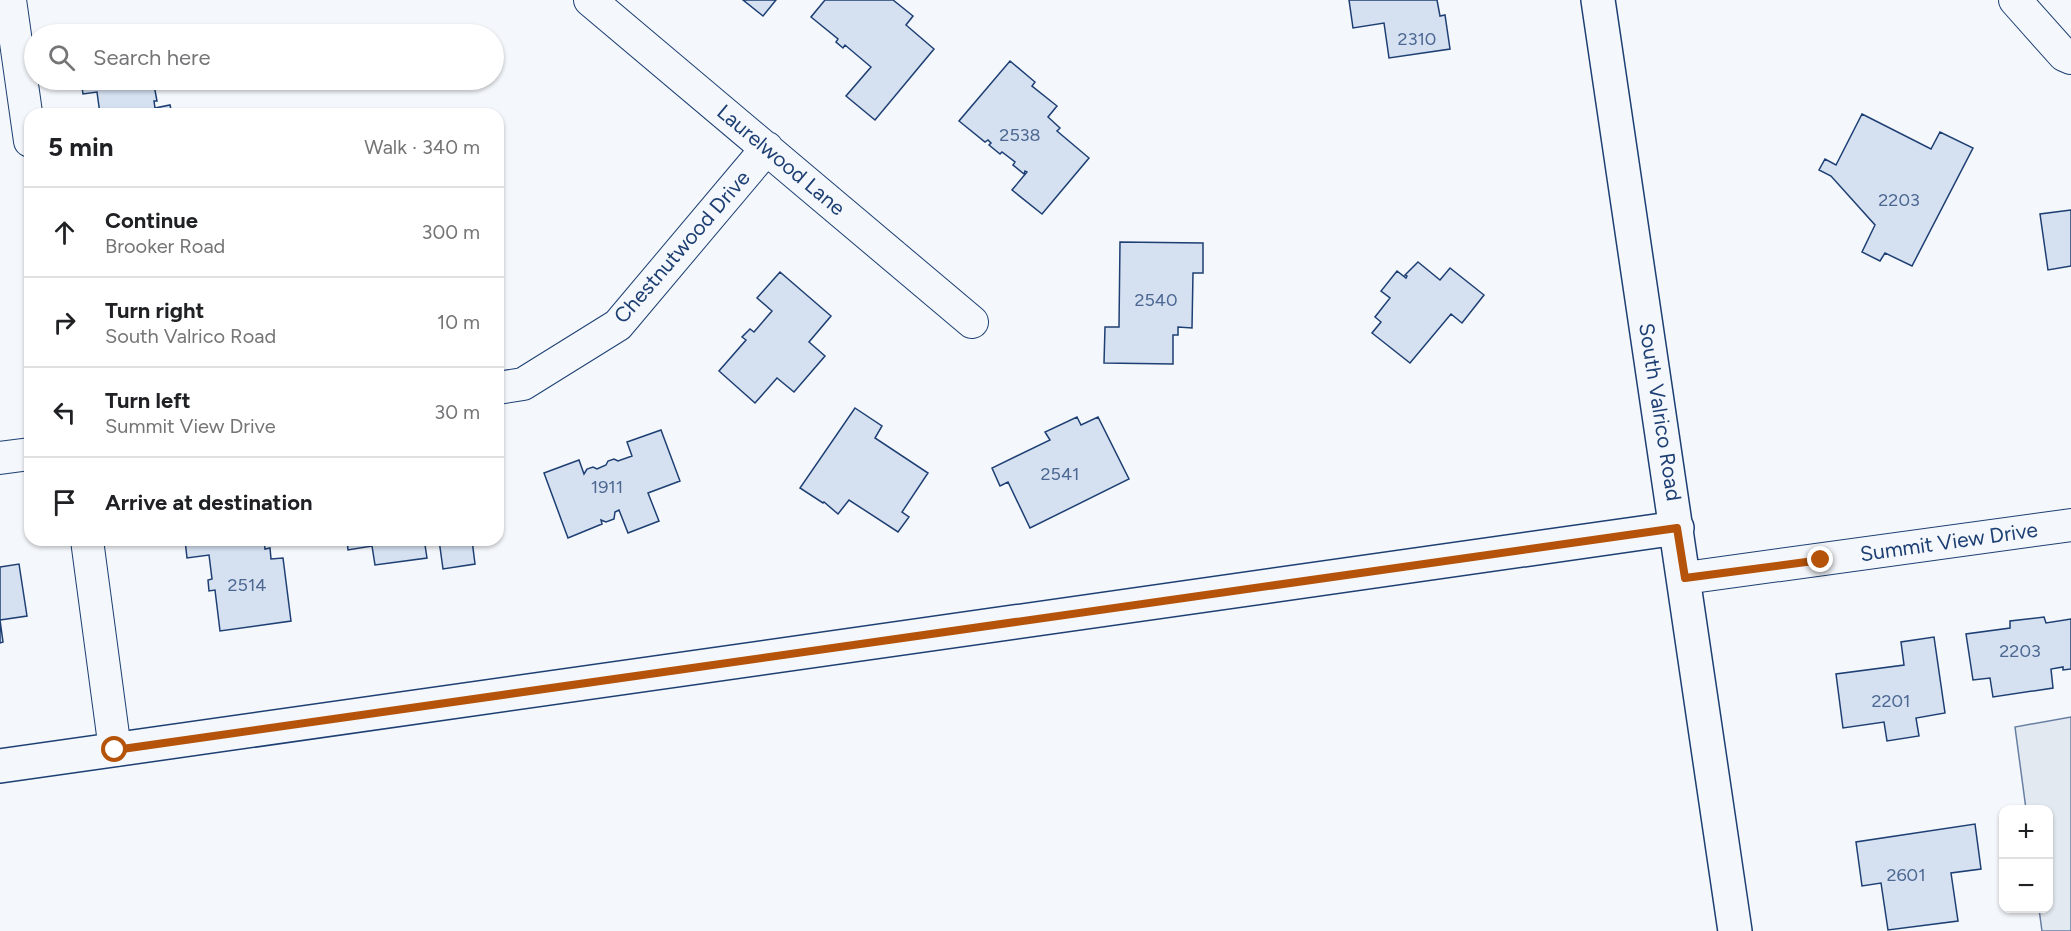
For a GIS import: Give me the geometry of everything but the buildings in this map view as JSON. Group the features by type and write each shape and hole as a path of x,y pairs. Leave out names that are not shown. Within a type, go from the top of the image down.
{"street":[{"path":"10,0 25,108"},
{"name":"Laurelwood Lane","path":"590,0 972,322"},
{"name":"South Valrico Road","path":"1598,0 1685,578 1735,931"},
{"path":"2015,0 2064,55 2071,58"},
{"name":"Chestnutwood Drive","path":"504,387 523,384 618,325 766,148"},
{"path":"0,458 24,455"},
{"name":"Summit View Drive","path":"1685,578 2071,525"},
{"path":"0,766 1677,528"},
{"path":"88,546 115,750"}],"shaded area":[{"path":"2071,717 2071,931 2042,931 2040,913 2053,913 2053,805 2025,805 2015,727"}],"route":[{"path":"115,750 1677,528 1685,578 1821,560"}]}
